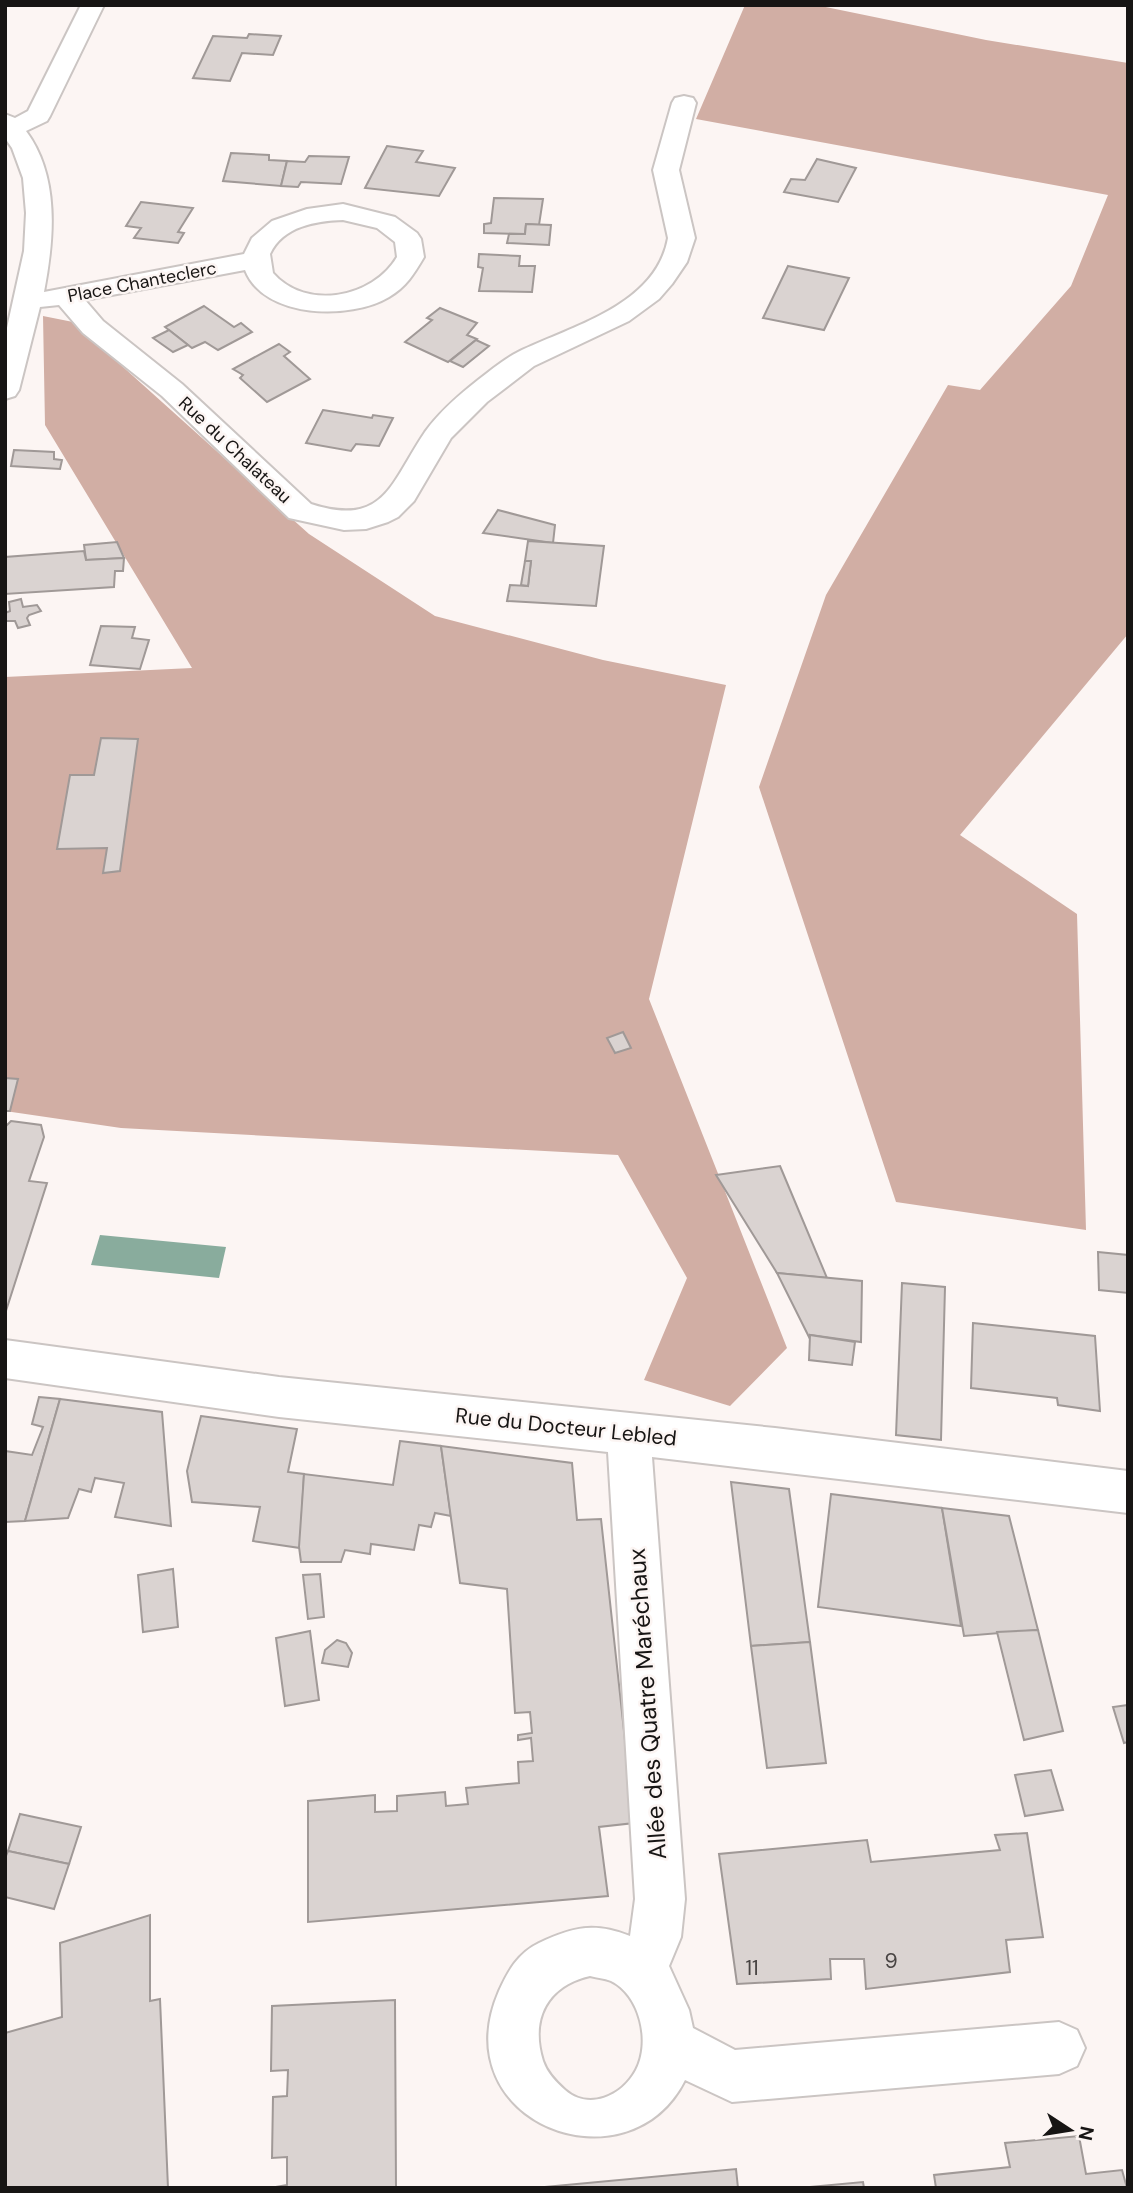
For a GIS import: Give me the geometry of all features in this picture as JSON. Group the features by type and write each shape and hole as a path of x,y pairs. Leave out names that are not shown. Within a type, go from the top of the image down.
{"street":[{"path":"5,390 28,300 39,216 37,183 30,158 9,125 38,116 93,5"},
{"name":"Rue du Chalateau","path":"67,297 93,327 172,390 300,510 325,520 365,518 386,511 400,498 441,430 492,384 520,362 621,316 656,289 676,260 681,234 679,209 665,169 684,103"},
{"path":"343,212 367,215 389,223 404,234 411,248 411,263 401,278 385,290 363,299 338,303 312,302 288,297 270,287 258,274 255,260 260,245 273,231 293,220 317,214 343,212"},
{"name":"Place Chanteclerc","path":"28,300 67,297 255,260"},
{"name":"Rue du Docteur Lebled","path":"5,1359 279,1397 629,1434 1128,1492"},
{"name":"Allée des Quatre Maréchaux","path":"629,1434 660,1899 656,1937 640,1971"},
{"path":"590,1951 616,1956 640,1971 656,1991 666,2016 668,2043 664,2071 652,2095 633,2113 610,2125 586,2127 561,2121 540,2106 523,2082 513,2052 515,2022 524,1994 541,1971 565,1956 590,1951"},
{"path":"668,2043 733,2076 1059,2048"}],"shaded area":[{"path":"745,5 816,5 986,40 1128,63 1128,634 960,835 1077,914 1086,1230 896,1202 759,787 826,595 948,385 980,390 1071,286 1108,195 696,119"},
{"path":"43,316 73,322 309,534 435,616 603,660 726,685 649,999 787,1348 730,1406 644,1380 687,1278 618,1155 121,1128 5,1111 5,677 192,668 45,425"},
{"path":"100,1235 226,1247 219,1278 91,1265"}],"building":[{"path":"249,34 281,36 273,55 242,53 230,81 193,78 213,36 247,38"},
{"path":"387,146 423,151 416,162 455,168 439,196 365,188"},
{"path":"231,153 269,155 269,160 287,161 281,186 223,181"},
{"path":"309,156 349,157 341,184 301,182 298,187 281,186 287,161 305,162"},
{"path":"817,159 856,168 838,202 784,192 791,179 805,180"},
{"path":"494,198 543,199 539,225 526,224 525,234 484,233 484,224 491,223"},
{"path":"141,202 193,208 178,232 184,233 178,243 134,238 141,228 126,226"},
{"path":"526,224 551,225 549,245 507,243 509,234 525,234"},
{"path":"479,254 520,256 519,266 535,266 532,292 479,291 483,268 478,267"},
{"path":"788,266 849,278 824,330 763,318"},
{"path":"204,306 234,327 241,323 252,332 218,350 205,342 192,348 165,327"},
{"path":"440,308 477,323 467,335 477,339 448,362 405,342 432,320 427,318"},
{"path":"169,330 188,345 173,352 153,338"},
{"path":"476,340 489,346 463,367 450,361"},
{"path":"279,344 290,352 284,356 310,379 267,402 240,378 243,375 233,369"},
{"path":"323,410 372,418 373,415 393,418 379,446 356,444 351,451 306,443"},
{"path":"14,450 54,452 54,459 62,460 60,469 11,466"},
{"path":"498,510 555,525 553,543 483,533"},
{"path":"528,541 604,546 596,606 507,601 510,585 528,586 531,561 525,561"},
{"path":"117,542 124,558 86,560 84,545"},
{"path":"84,551 86,560 124,558 123,571 115,571 114,587 5,594 5,557"},
{"path":"525,561 531,561 528,586 521,585"},
{"path":"21,599 23,607 37,605 41,611 29,615 27,618 30,625 18,628 15,621 5,621 5,613 10,611 9,602"},
{"path":"101,626 135,627 132,638 149,640 140,669 90,665"},
{"path":"101,738 138,739 120,871 103,873 107,848 57,849 70,775 94,775"},
{"path":"623,1032 631,1048 615,1053 607,1038"},
{"path":"5,1078 18,1079 10,1111 5,1111"},
{"path":"11,1121 41,1125 44,1137 29,1181 47,1183 5,1314 5,1127"},
{"path":"780,1166 827,1278 777,1273 716,1175"},
{"path":"1098,1252 1128,1255 1128,1293 1099,1290"},
{"path":"777,1273 862,1281 861,1342 810,1335 810,1339"},
{"path":"902,1283 945,1287 941,1440 896,1435"},
{"path":"973,1323 1095,1336 1100,1411 1058,1405 1057,1398 971,1388"},
{"path":"810,1335 855,1342 852,1365 809,1360"},
{"path":"39,1397 60,1399 25,1521 5,1522 5,1451 32,1455 43,1427 32,1424"},
{"path":"60,1399 162,1412 171,1526 115,1517 124,1483 95,1478 91,1492 79,1489 68,1518 25,1521"},
{"path":"201,1416 297,1429 288,1472 304,1474 300,1548 253,1541 260,1507 192,1502 187,1471"},
{"path":"400,1441 441,1446 451,1516 435,1513 431,1527 419,1525 414,1550 371,1544 370,1554 345,1550 341,1562 301,1562 299,1547 304,1474 393,1485"},
{"path":"441,1446 572,1463 577,1520 601,1519 634,1823 599,1827 608,1896 308,1922 308,1801 375,1795 375,1812 397,1811 397,1796 445,1792 446,1806 468,1804 466,1788 519,1783 518,1762 533,1761 531,1738 518,1740 518,1735 532,1733 530,1712 515,1713 507,1589 460,1583"},
{"path":"731,1482 789,1489 810,1642 751,1646"},
{"path":"831,1494 942,1508 961,1626 818,1607"},
{"path":"942,1508 1009,1516 1038,1630 964,1636"},
{"path":"173,1569 178,1627 143,1632 138,1575"},
{"path":"320,1574 324,1617 308,1619 303,1575"},
{"path":"1038,1630 1063,1731 1024,1740 997,1632"},
{"path":"310,1631 319,1700 285,1706 276,1638"},
{"path":"337,1640 346,1643 352,1653 348,1667 322,1663 325,1650"},
{"path":"810,1642 826,1763 767,1768 751,1646"},
{"path":"1128,1705 1128,1742 1124,1743 1113,1707"},
{"path":"1051,1770 1063,1810 1025,1816 1015,1775"},
{"path":"20,1814 81,1827 69,1864 8,1851"},
{"path":"1027,1833 1043,1937 1006,1940 1010,1972 866,1989 864,1959 830,1959 831,1979 737,1984 719,1854 867,1840 871,1862 1000,1850 995,1835"},
{"path":"8,1851 69,1864 54,1909 5,1897 5,1858"},
{"path":"150,1915 150,2001 160,1999 168,2188 5,2188 5,2033 62,2017 60,1943"},
{"path":"395,2000 396,2188 270,2188 287,2185 287,2157 272,2158 273,2097 287,2096 288,2070 271,2071 272,2006"},
{"path":"1079,2136 1086,2174 1122,2170 1127,2188 936,2188 934,2175 1010,2167 1005,2143"},
{"path":"736,2169 738,2188 534,2188"},
{"path":"863,2182 864,2188 799,2188"}]}
